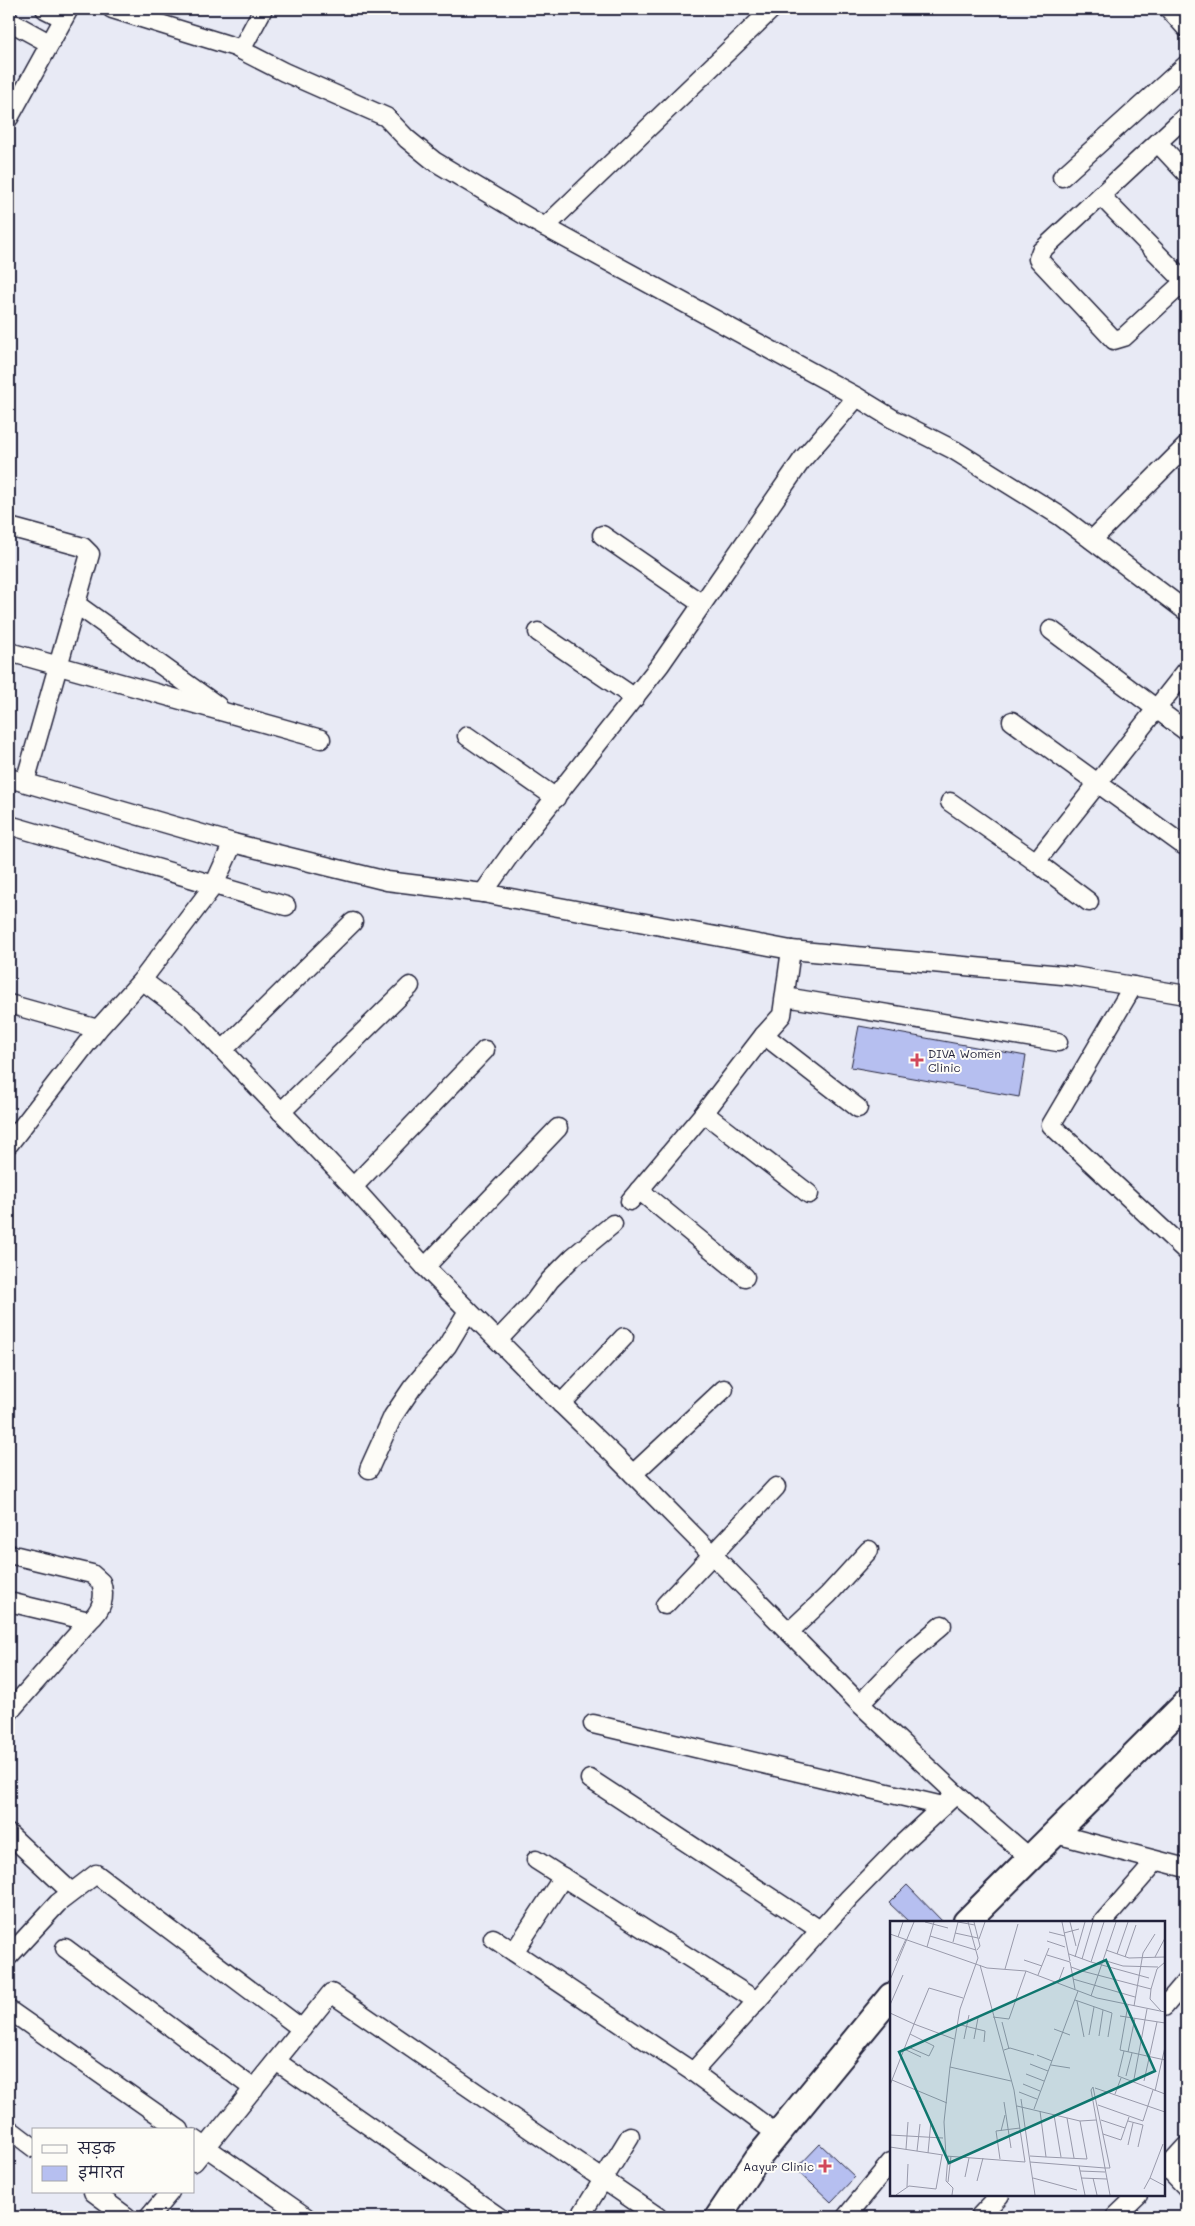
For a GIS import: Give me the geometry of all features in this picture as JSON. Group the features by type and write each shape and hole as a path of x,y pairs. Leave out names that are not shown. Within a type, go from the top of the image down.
{"street":[{"path":"9,118 66,14 45,9"},
{"path":"112,9 241,50 284,72 386,117 407,139 434,161 544,227 857,397 893,419 954,450 1060,516 1186,611"},
{"path":"241,50 263,9"},
{"path":"544,227 772,9"},
{"path":"1169,9 1186,28"},
{"path":"9,21 49,43"},
{"path":"1062,176 1186,65"},
{"path":"1101,196 1185,280 1121,339 1114,340 1110,338 1038,259 1042,251 1186,116"},
{"path":"1158,142 1186,172"},
{"path":"483,893 512,852 635,698 802,460 857,397"},
{"path":"1092,540 1186,446"},
{"path":"9,527 83,547 90,554 58,666 17,780 233,843 388,881 483,893 791,950 1072,976 1186,995"},
{"path":"602,535 702,604"},
{"path":"76,604 226,712"},
{"path":"1052,630 1186,731"},
{"path":"538,632 635,698"},
{"path":"9,652 321,738"},
{"path":"1032,859 1038,859 1186,671"},
{"path":"1012,721 1096,784 1183,845"},
{"path":"466,736 556,798"},
{"path":"950,802 1032,859 1088,902"},
{"path":"9,825 286,906"},
{"path":"9,1144 98,1030 142,980 214,885 233,843"},
{"path":"223,1050 354,922"},
{"path":"744,1277 634,1196 704,1113 764,1035 782,1015 791,950"},
{"path":"142,980 192,1018 468,1311 790,1631 950,1800 1030,1858"},
{"path":"281,1112 371,1027 410,986"},
{"path":"1133,986 1051,1125 1186,1252"},
{"path":"785,997 1058,1042"},
{"path":"9,1004 98,1030"},
{"path":"764,1035 858,1108"},
{"path":"353,1187 485,1050"},
{"path":"704,1113 809,1194"},
{"path":"426,1267 558,1128"},
{"path":"498,1340 533,1303 550,1280 573,1257 613,1224"},
{"path":"369,1469 394,1416 412,1388 447,1346 468,1311"},
{"path":"561,1404 624,1337"},
{"path":"633,1474 724,1389"},
{"path":"665,1605 776,1487"},
{"path":"790,1631 828,1596 869,1550"},
{"path":"9,1554 92,1574 98,1578 103,1588 104,1600 96,1615 9,1712"},
{"path":"9,1602 89,1621"},
{"path":"860,1704 905,1657 942,1625"},
{"path":"967,1921 1052,1834 1186,1705"},
{"path":"593,1724 950,1800"},
{"path":"590,1779 820,1930"},
{"path":"693,2072 727,2037 820,1930 903,1843 950,1800"},
{"path":"9,1834 71,1892"},
{"path":"1052,1834 1186,1868"},
{"path":"536,1860 757,2001"},
{"path":"1104,1921 1156,1861"},
{"path":"9,1956 58,1903 96,1874 302,2029"},
{"path":"514,1952 563,1877"},
{"path":"493,1938 693,2072 778,2134"},
{"path":"65,1948 254,2089"},
{"path":"1165,2006 1186,1981"},
{"path":"195,2159 200,2143 254,2089 331,1993 658,2217"},
{"path":"718,2217 757,2159 890,1997"},
{"path":"9,2010 177,2128"},
{"path":"276,2061 499,2217"},
{"path":"9,2129 32,2146"},
{"path":"580,2217 630,2136"},
{"path":"200,2143 306,2217"},
{"path":"1186,2146 1165,2167 1186,2187"},
{"path":"846,2217 890,2163"},
{"path":"96,2194 126,2217"},
{"path":"149,2217 168,2194"},
{"path":"979,2217 999,2196"},
{"path":"1115,2217 1137,2196"}],"building":[{"path":"859,1026 1026,1056 1019,1097 851,1067"},
{"path":"907,1885 942,1921 908,1921 889,1903"},
{"path":"820,2144 855,2177 831,2202 796,2169"}],"place":[{"name":"DIVA Women Clinic","path":"917,1060"},
{"name":"Aayur Clinic","path":"825,2166"}]}
